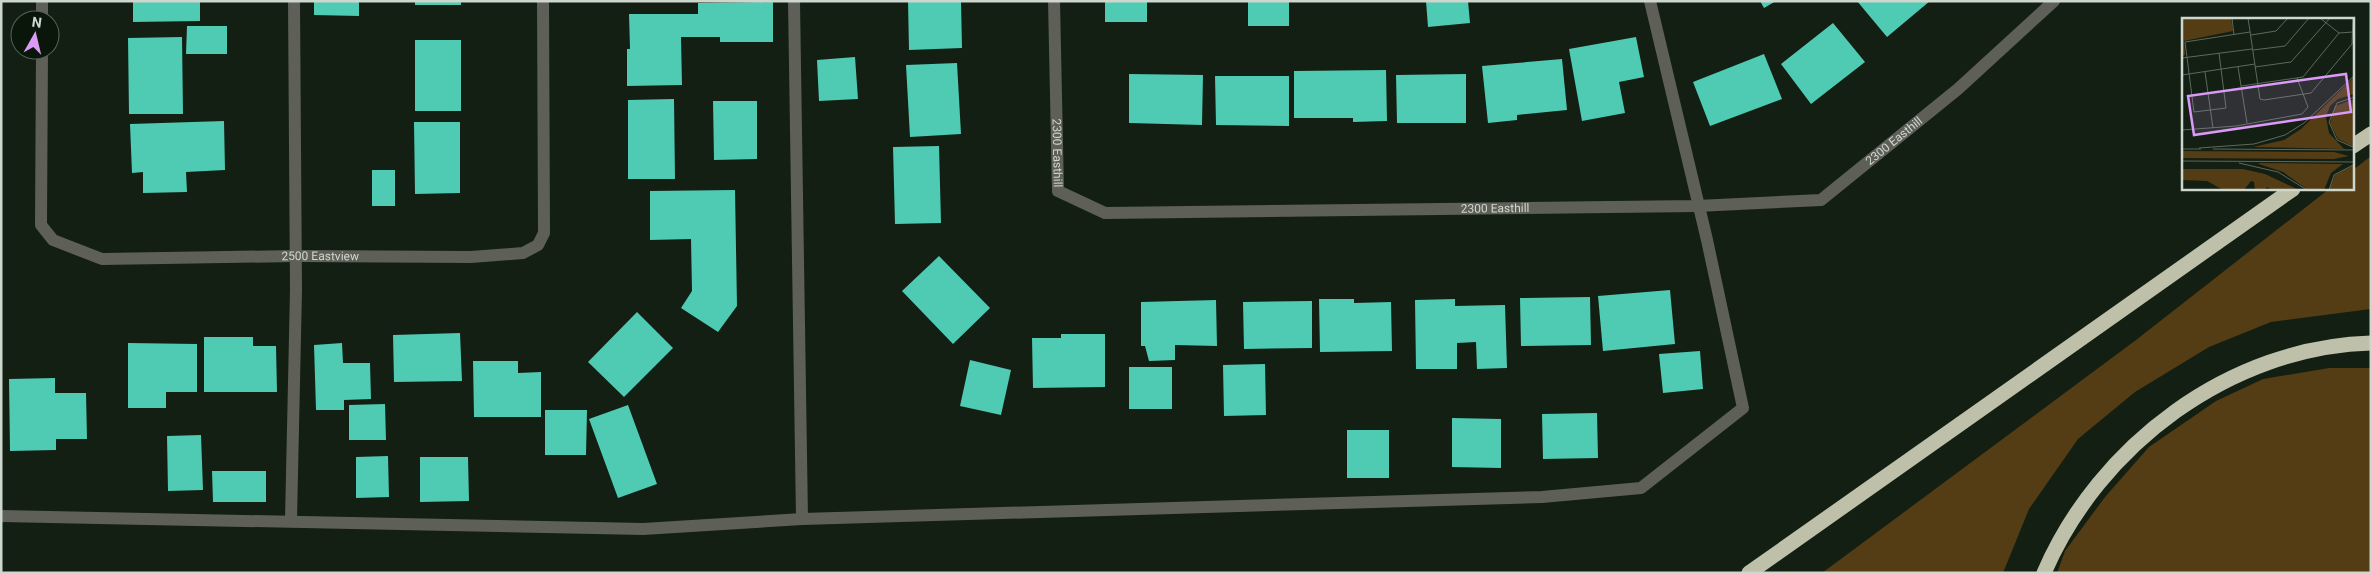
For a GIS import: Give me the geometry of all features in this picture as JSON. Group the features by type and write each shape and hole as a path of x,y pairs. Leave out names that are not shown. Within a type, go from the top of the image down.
{"highway":[{"path":"2354,145 2371,134"},
{"path":"1749,573 2292,190"},
{"path":"2044,573 2058,542 2097,487 2135,444 2178,409 2234,375 2287,356 2347,344 2371,343"}],"street":[{"path":"291,520 296,256 294,1"},
{"name":"2500 Eastview","path":"42,60 41,225 53,240 102,259 296,256 472,257 523,253 538,245 544,233 543,1"},
{"path":"794,1 802,519"},
{"name":"2300 Easthill","path":"1054,1 1058,191 1104,213 1697,206 1821,200 1958,89 2054,1"},
{"path":"1,516 291,520 643,529 802,519 1542,497 1641,488 1743,408 1650,1"}],"shaded area":[{"path":"2371,156 2371,309 2271,322 2209,347 2135,392 2078,439 2029,509 2003,573 1822,573 2136,340 2328,190 2354,190 2354,169"},
{"path":"2329,368 2371,368 2371,573 2057,573 2065,551 2105,497 2149,447 2216,401 2263,379"}],"building":[{"path":"133,1 200,1 200,21 133,22"},
{"path":"314,1 359,1 359,16 314,15"},
{"path":"415,1 461,1 461,5 415,5"},
{"path":"908,1 961,1 962,48 909,50"},
{"path":"1105,1 1147,1 1147,22 1105,22"},
{"path":"1248,1 1289,1 1289,26 1248,26"},
{"path":"1426,1 1468,1 1470,23 1428,27"},
{"path":"1760,1 1776,1 1764,8"},
{"path":"1857,1 1930,1 1887,37"},
{"path":"773,2 773,42 720,42 720,37 681,37 682,85 627,86 627,49 630,49 629,14 698,14 698,3"},
{"path":"1833,23 1865,62 1811,104 1781,64"},
{"path":"187,26 227,26 227,54 186,54"},
{"path":"182,37 183,114 129,114 128,38"},
{"path":"1636,37 1644,77 1619,82 1625,113 1582,121 1569,49"},
{"path":"415,40 461,40 461,111 415,111"},
{"path":"1764,54 1782,99 1710,126 1693,82"},
{"path":"855,57 858,99 819,101 817,60"},
{"path":"1562,59 1567,110 1517,115 1517,120 1488,123 1482,66"},
{"path":"957,63 961,134 910,137 906,65"},
{"path":"1386,70 1387,121 1353,122 1353,118 1294,118 1294,71"},
{"path":"1129,74 1203,75 1202,125 1129,123"},
{"path":"1466,74 1466,123 1397,123 1396,75"},
{"path":"1215,76 1289,76 1289,126 1216,125"},
{"path":"674,99 675,179 628,179 628,100"},
{"path":"713,101 757,101 757,159 714,160"},
{"path":"224,121 225,170 186,172 187,192 143,193 143,172 132,173 130,124"},
{"path":"414,122 460,122 460,193 415,194"},
{"path":"939,146 941,223 895,224 893,147"},
{"path":"372,170 395,170 395,206 372,206"},
{"path":"735,190 737,306 718,332 681,308 692,291 691,239 650,240 650,191"},
{"path":"939,256 990,308 953,344 902,291"},
{"path":"1670,290 1675,344 1603,351 1598,296"},
{"path":"1590,297 1591,345 1521,346 1520,298"},
{"path":"1319,299 1354,299 1354,303 1391,302 1392,351 1320,352"},
{"path":"1455,299 1455,306 1505,305 1507,368 1477,369 1476,342 1457,343 1457,369 1416,369 1415,300"},
{"path":"1216,300 1217,346 1175,345 1175,360 1149,361 1145,346 1141,346 1141,302"},
{"path":"1312,301 1312,348 1244,349 1243,302"},
{"path":"637,312 673,348 624,397 588,362"},
{"path":"460,333 462,381 394,382 393,335"},
{"path":"1061,334 1105,334 1105,387 1033,388 1032,338 1061,338"},
{"path":"204,337 253,337 253,346 276,346 277,392 204,392"},
{"path":"128,343 197,344 197,392 166,392 166,408 128,408"},
{"path":"342,343 343,363 370,363 371,399 344,400 344,410 316,410 314,345"},
{"path":"1700,351 1703,389 1663,393 1659,354"},
{"path":"970,360 1011,370 1001,415 960,406"},
{"path":"473,361 518,361 518,373 541,372 541,417 474,417"},
{"path":"1265,364 1266,415 1224,416 1223,365"},
{"path":"1129,367 1172,367 1172,409 1129,409"},
{"path":"55,378 55,393 86,393 87,439 56,439 56,450 10,451 9,379"},
{"path":"385,404 386,440 349,440 349,405"},
{"path":"628,405 657,484 618,498 589,419"},
{"path":"545,410 587,410 586,455 545,455"},
{"path":"1597,413 1598,458 1543,459 1542,414"},
{"path":"1452,418 1501,419 1501,468 1452,467"},
{"path":"1347,430 1389,430 1389,478 1347,478"},
{"path":"201,435 203,490 168,491 167,436"},
{"path":"388,456 389,497 356,498 356,457"},
{"path":"420,457 468,457 469,501 420,502"},
{"path":"212,471 266,471 266,502 213,502"}]}
